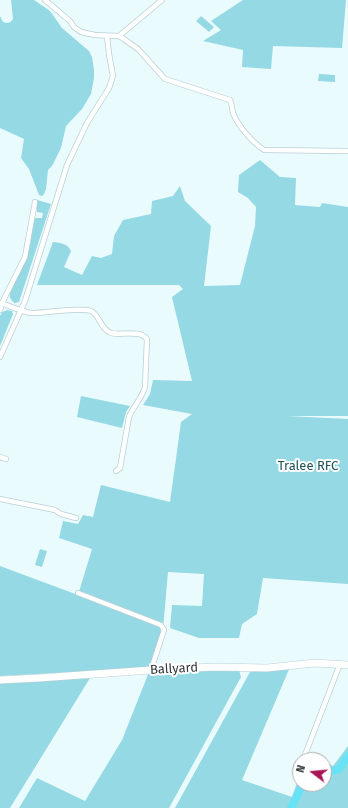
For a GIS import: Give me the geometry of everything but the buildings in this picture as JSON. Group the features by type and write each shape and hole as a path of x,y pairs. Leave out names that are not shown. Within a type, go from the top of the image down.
{"street":[{"path":"45,0 81,32 107,36 119,36 138,49 165,79 230,100 233,112 238,122 250,137 264,150 348,151"},
{"path":"119,36 162,0"},
{"path":"0,357 21,310 67,165 87,123 109,88 113,76 107,36"},
{"path":"0,310 1,303 25,257 35,202"},
{"path":"1,303 31,313 91,311 101,325 111,333 139,335 145,337 143,392 129,417 120,468 116,470"},
{"path":"0,457 6,459"},
{"path":"0,499 55,510 62,514 76,518"},
{"path":"78,593 161,625 164,630 151,670"},
{"name":"Ballyard","path":"0,680 215,667 267,668 315,663 348,665"},
{"path":"306,752 340,664"}],"green space":[{"path":"11,0 34,0 50,11 62,28 89,51 92,57 94,78 91,94 82,109 66,126 61,148 52,166 48,170 46,189 42,196 39,195 29,169 21,158 24,139 0,128 0,16 5,23 9,23 13,19"},
{"path":"243,0 346,0 342,48 273,46 271,69 242,67 243,50 203,41 221,30 211,21"},
{"path":"201,16 214,27 209,32 196,21"},
{"path":"319,74 335,75 335,82 318,81"},
{"name":"Tralee RFC","path":"260,160 280,177 296,178 295,205 320,207 322,203 348,207 348,416 287,416 348,419 348,584 263,578 257,614 242,624 239,638 199,638 170,628 172,605 202,606 204,574 168,572 163,629 152,668 0,676 0,566 78,595 92,549 59,538 63,521 78,524 83,515 93,517 101,485 170,502 181,422 192,414 143,405 150,394 153,380 192,381 172,297 183,289 179,285 37,285 53,242 66,245 71,251 64,267 82,275 92,256 101,258 112,254 114,236 123,220 151,214 152,201 173,196 180,186 185,201 211,226 204,286 240,285 255,226 256,207 248,198 238,192 239,175"},
{"path":"37,200 51,204 19,302 14,303 10,298 11,288 28,253 34,219 42,218 43,213 37,212"},
{"path":"8,310 12,311 13,314 0,346 0,316 2,312"},
{"path":"81,396 130,406 126,412 122,428 77,417"},
{"path":"40,549 47,551 42,567 35,565"},
{"path":"290,667 242,780 292,797 294,792 332,792 332,765 348,746 348,808 175,808 250,672"},
{"path":"239,670 241,677 169,808 19,808 37,778 85,801 122,740 149,672"},
{"path":"90,678 10,808 0,808 0,682"}],"waterway":[{"path":"332,771 339,769 348,756"},
{"path":"291,808 299,792"}]}
